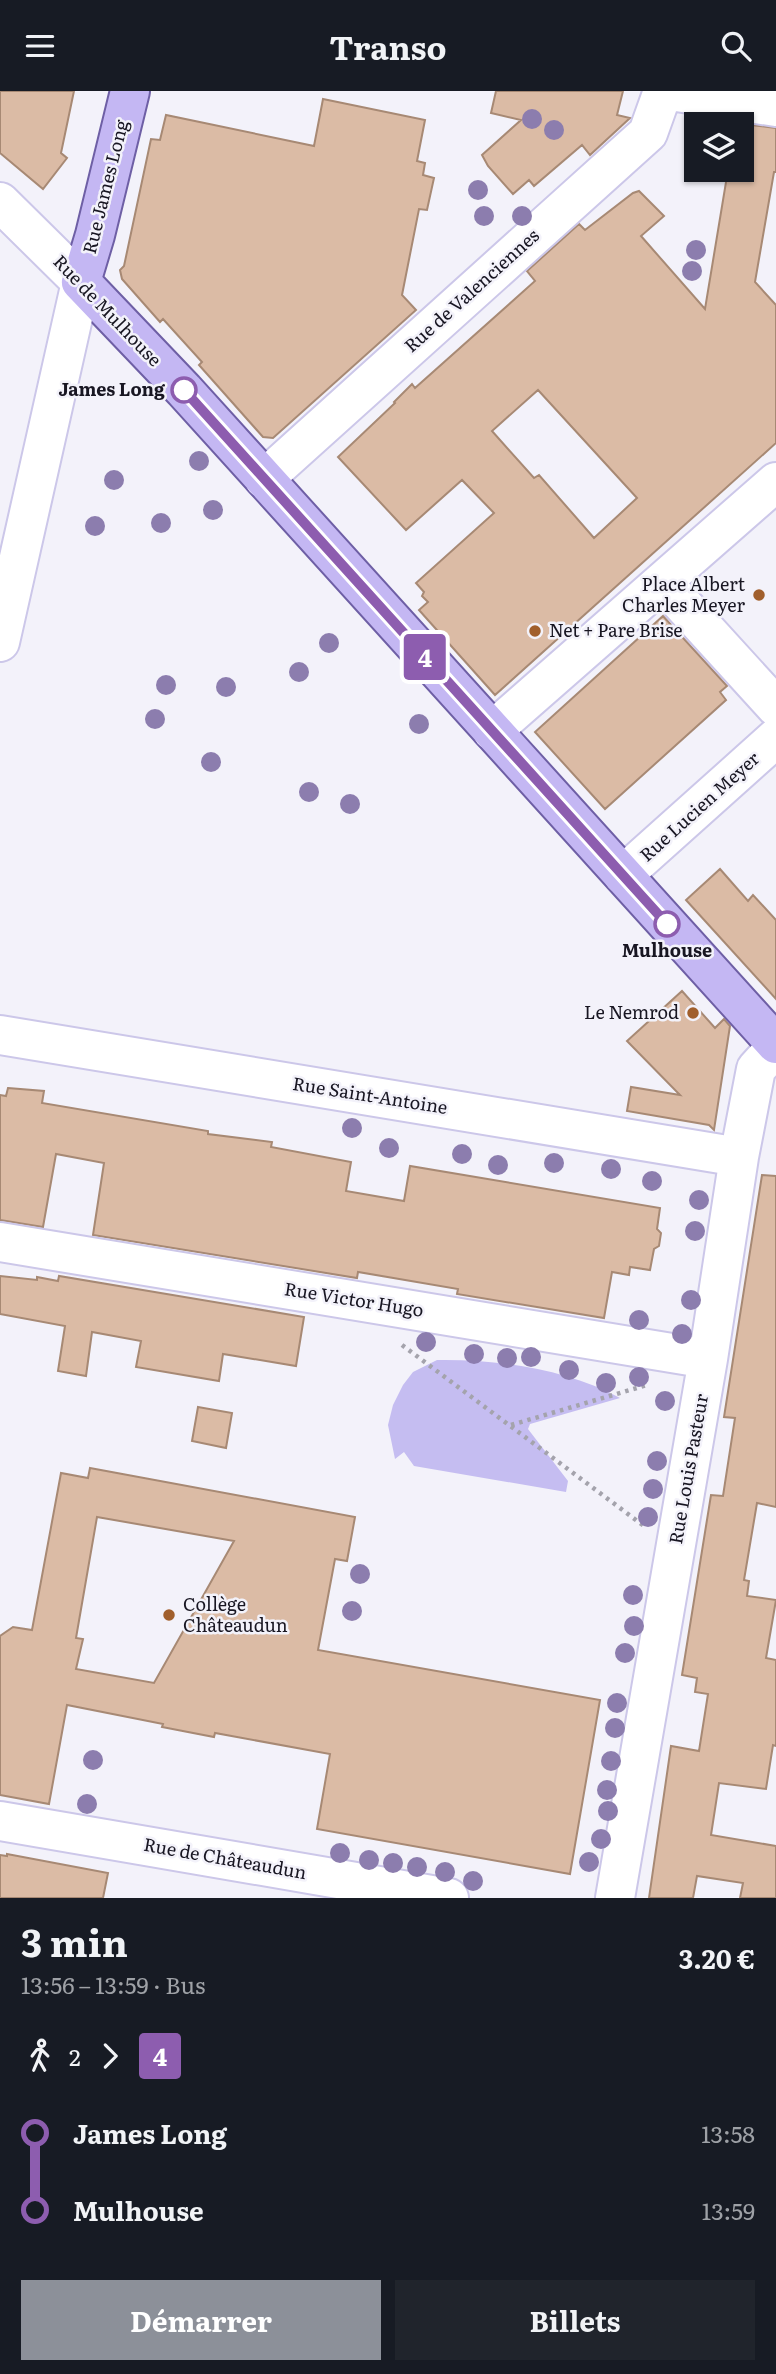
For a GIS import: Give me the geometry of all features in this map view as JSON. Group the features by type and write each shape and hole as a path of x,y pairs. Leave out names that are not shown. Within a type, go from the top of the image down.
{"main road":[{"name":"Rue James Long","path":"81,282 130,91"},
{"name":"Rue de Mulhouse","path":"81,282 264,479 776,1045"}],"street":[{"name":"Rue de Valenciennes","path":"264,479 648,132 663,91"},
{"path":"670,91 776,107"},
{"name":"Rue de Mulhouse","path":"0,202 81,282"},
{"path":"0,642 81,282"},
{"path":"492,731 776,482"},
{"path":"663,583 776,707"},
{"name":"Rue Lucien Meyer","path":"623,876 776,738"},
{"name":"Rue Saint-Antoine","path":"0,1035 739,1157"},
{"name":"Rue Louis Pasteur","path":"615,1898 708,1359 739,1157 756,1069 776,1045"},
{"name":"Rue Victor Hugo","path":"0,1242 708,1359"},
{"name":"Rue de Châteaudun","path":"0,1821 449,1898"}],"path":[{"path":"401,1344 675,1550"},
{"path":"510,1426 649,1385"}],"shaded area":[{"path":"437,1360 484,1361 532,1368 578,1380 620,1398 530,1424 528,1429 568,1481 566,1492 414,1466 404,1452 395,1459 388,1425 393,1405 403,1385 413,1372"}],"building":[{"path":"0,91 74,91 61,153 67,158 43,189 0,153"},
{"path":"496,91 623,91 617,115 630,118 590,155 582,145 534,186 529,180 513,194 488,166 482,155 521,120 491,113"},
{"path":"323,99 425,120 417,161 425,163 423,175 434,178 427,210 419,209 402,295 416,310 273,438 263,437 199,365 202,362 163,319 160,322 122,279 120,270 124,266 151,139 160,140 166,115 314,146"},
{"path":"754,125 776,128 776,172 755,282 776,305 776,443 495,695 419,610 428,602 416,583 494,513 462,480 406,530 338,457 412,384 415,388 535,281 527,271 579,224 585,230 633,193 639,191 664,216 641,236 705,309 726,182 754,182","holes":["538,390 637,498 594,538 539,475 534,478 492,431"]},
{"path":"663,616 727,686 720,692 726,700 605,809 535,732"},
{"path":"720,869 748,901 753,895 776,920 776,999 686,900"},
{"path":"682,991 715,1028 724,1019 730,1026 714,1130 709,1125 627,1111 631,1087 680,1095 627,1041"},
{"path":"8,1088 44,1091 42,1103 208,1131 208,1134 272,1142 271,1147 351,1162 346,1191 404,1201 410,1166 660,1208 657,1229 661,1233 659,1246 654,1249 650,1270 630,1267 629,1275 612,1272 604,1318 457,1294 458,1289 358,1272 357,1278 93,1235 104,1163 56,1154 43,1227 0,1220 0,1095 6,1096"},
{"path":"762,1175 776,1176 776,1507 757,1503 744,1580 749,1581 747,1596 776,1600 766,1658 776,1660 776,1746 773,1745 766,1789 719,1783 711,1835 776,1846 776,1898 740,1898 743,1883 697,1876 693,1898 649,1898 671,1746 699,1751 708,1694 695,1692 697,1678 682,1675 711,1495 723,1496 735,1418 724,1417"},
{"path":"0,1276 37,1280 37,1277 58,1281 59,1276 304,1317 296,1366 223,1354 219,1381 136,1367 141,1341 92,1332 86,1376 58,1371 65,1326 0,1314"},
{"path":"198,1407 232,1413 226,1448 192,1441"},
{"path":"90,1468 355,1517 347,1561 335,1559 318,1650 600,1700 570,1874 317,1829 330,1754 215,1733 214,1737 67,1705 49,1804 0,1795 0,1636 13,1627 32,1630 61,1473 88,1478","holes":["97,1517 234,1541 154,1683 76,1669 83,1639 76,1638"]},
{"path":"7,1854 108,1873 103,1898 0,1898 0,1855"}],"bus line":[{"name":"4","path":"184,390 667,924"}],"place":[{"name":"James Long","path":"184,390"},
{"name":"Place Albert Charles Meyer","path":"759,595"},
{"name":"Net + Pare Brise","path":"535,631"},
{"name":"Mulhouse","path":"667,924"},
{"name":"Le Nemrod","path":"693,1013"},
{"name":"Collège Châteaudun","path":"169,1615"}]}
